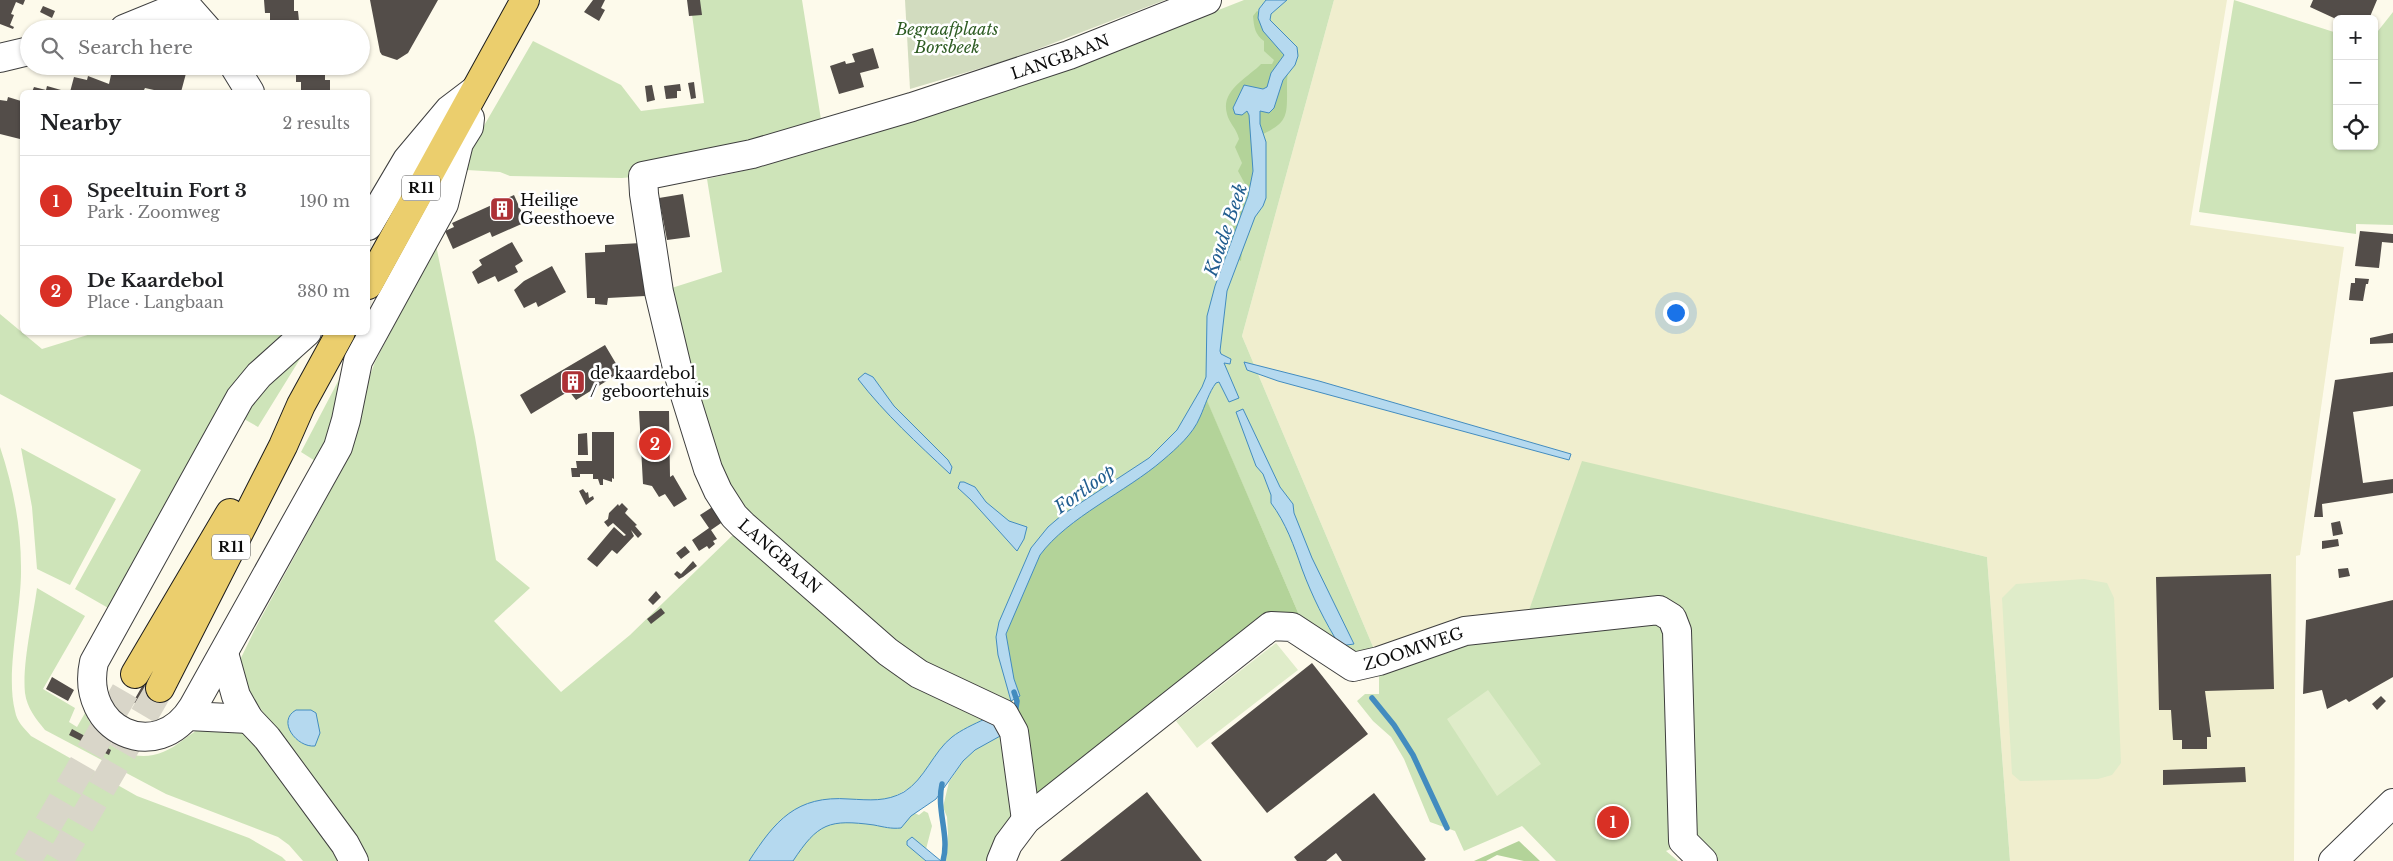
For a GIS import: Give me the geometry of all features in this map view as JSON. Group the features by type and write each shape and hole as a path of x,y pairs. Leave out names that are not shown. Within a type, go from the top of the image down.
{"main road":[{"name":"R11","path":"370,280 525,0"},
{"name":"R11","path":"160,688 283,446 301,405 339,335"},
{"name":"R11","path":"135,674 273,439 301,405"}],"street":[{"name":"LANGBAAN","path":"1026,820 1009,722 920,674 888,652 734,516 718,491 708,469 679,376 659,292 643,176 752,154 912,107 1069,55 1207,0"},
{"path":"145,20 186,2 200,20"},
{"path":"0,58 20,53"},
{"path":"240,75 249,90"},
{"path":"370,223 407,160 450,110 474,91"},
{"path":"304,335 259,375 240,398 94,662 91,675 95,701 103,716 120,730 140,736 152,736 174,727 188,716 224,653 338,447 346,420 351,388 361,355 444,204 460,143 469,126 474,91"},
{"name":"ZOOMWEG","path":"1001,861 1008,844 1026,820 1271,626 1292,627 1353,667 1379,661 1465,630 1658,610 1672,618 1677,631 1683,841 1703,861"},
{"path":"224,653 236,696 249,719 273,746 345,844 354,861"},
{"path":"188,716 249,719"},
{"path":"2333,861 2393,803"}],"shaded area":[{"path":"1334,0 2227,0 2190,225 2344,247 2300,555 2296,556 2294,861 2010,861 1987,557 1583,462 1524,624 1379,661 1242,336"}],"green space":[{"path":"690,0 802,0 823,132 643,176 622,178 510,176 500,172 467,170 464,168 467,155 533,41 621,85 641,111 704,103"},
{"name":"Begraafplaats Borsbeek","path":"905,0 1165,0 1015,58 910,89"},
{"path":"1244,0 1334,0 1242,336 1379,661 1524,624 1582,461 1987,557 2010,861 1703,861 1675,847 1666,851 1678,861 1556,861 1522,826 1464,851 1455,831 1430,822 1404,759 1391,737 1373,721 1357,701 1365,694 1379,694 1379,662 1309,638 1205,397 1009,707 927,768 913,786 888,800 882,800 919,815 924,811 928,813 932,826 925,853 930,861 362,861 290,750 250,694 242,677 240,660 352,451 366,386 375,362 436,245 475,437 496,560 530,588 494,621 561,692 630,635 738,530 659,292 722,272 707,179 756,168 828,147 1071,68"},
{"path":"2234,0 2333,32 2333,150 2378,150 2378,31 2393,12 2393,225 2356,224 2356,234 2199,212"},
{"path":"1257,11 1272,21 1292,43 1286,111 1282,121 1277,126 1261,135 1255,216 1242,252 1241,261 1226,252 1226,244 1234,224 1229,218 1239,197 1239,190 1245,184 1238,171 1242,163 1235,147 1239,139 1228,117 1226,105 1228,98 1237,85 1261,64 1272,64 1274,60 1264,51 1264,41 1256,30 1253,16"},
{"path":"0,314 20,331 20,335 25,335 42,349 88,335 288,335 110,609 75,589 141,470 0,394"},
{"path":"314,335 315,335 258,427 237,415"},
{"path":"356,347 320,464 301,452"},
{"path":"1205,396 1309,638 1292,627 1026,820 1017,701 1002,642 1038,549 1159,456"},
{"path":"0,447 9,476 20,536 21,584 13,659 12,695 17,718 21,725 31,736 137,796 249,838 286,861 0,861"},
{"path":"21,448 116,499 70,585 37,569 32,507"},
{"path":"2084,579 2107,583 2114,598 2121,763 2112,775 2098,779 2020,781 2012,774 2002,598 2016,584"},
{"path":"37,588 85,616 43,689 75,708 69,722 77,727 85,713 90,723 106,741 127,753 139,756 163,752 202,727 246,733 344,861 303,861 289,845 278,837 166,794 45,730 30,708 26,698 24,681 26,655"},
{"path":"1276,643 1298,670 1197,748 1176,721"},
{"path":"1488,690 1541,764 1497,796 1447,719"},
{"path":"1002,735 1012,818 994,861 946,861 948,834 947,817 943,807 949,782 963,761 979,744"},
{"path":"1519,841 1540,861 1524,861 1497,855 1486,861 1474,861"}],"water":[{"path":"1266,0 1287,0 1271,14 1270,20 1297,47 1298,56 1295,65 1283,80 1274,108 1269,113 1260,111 1260,124 1266,142 1266,198 1255,217 1227,291 1220,351 1221,354 1231,359 1230,364 1224,363 1239,398 1229,402 1219,382 1216,383 1197,423 1179,446 1148,472 1081,517 1052,541 1040,555 1006,634 1014,679 1020,696 1011,701 998,655 996,637 999,622 1031,548 1048,527 1062,515 1149,458 1177,430 1206,377 1207,316 1215,286 1248,196 1253,171 1249,115 1247,111 1242,115 1235,114 1233,108 1244,85 1263,89 1267,87 1271,73 1284,55 1263,31 1258,18 1259,9"},
{"path":"1244,362 1319,381 1571,454 1569,460 1278,381 1247,370"},
{"path":"865,373 873,377 894,406 948,460 952,467 950,474 868,392 858,379"},
{"path":"1243,409 1280,487 1293,504 1294,513 1312,558 1354,644 1340,646 1314,599 1289,535 1271,503 1271,495 1263,474 1256,466 1236,412"},
{"path":"960,482 975,487 986,502 1009,521 1027,527 1024,539 1017,551 958,488"},
{"path":"296,710 311,710 316,713 320,733 315,746 302,743 291,733 288,721 290,715"},
{"path":"985,719 992,719 1002,735 975,750 963,761 936,799 911,816 901,828 859,823 835,824 826,826 810,838 793,861 749,861 778,823 801,806 815,801 831,799 884,799 904,792 918,780 945,743 963,730"},
{"path":"912,837 941,861 926,861 907,845 907,841"}],"building":[{"path":"0,0 25,0 23,5 16,2 11,14 14,15 10,25 14,27 13,29 0,24"},
{"path":"264,0 294,0 294,11 298,11 299,20 270,20 270,13 265,13"},
{"path":"370,0 438,0 408,53 397,60 382,55 380,52"},
{"path":"593,0 605,0 601,8 605,10 599,21 584,12"},
{"path":"687,0 700,0 702,15 689,16"},
{"path":"2313,0 2377,0 2371,15 2333,15 2333,18 2310,7"},
{"path":"43,6 55,11 52,18 40,12"},
{"path":"873,48 879,68 860,73 864,87 839,94 830,66 845,61 846,64 855,62 852,54"},
{"path":"111,75 186,75 182,90 154,90 145,88 144,90 71,90 74,77 87,80 88,76 109,84"},
{"path":"296,75 325,75 325,80 330,80 330,90 301,90 301,82 296,82"},
{"path":"694,82 696,98 691,99 688,83"},
{"path":"680,84 681,91 677,91 677,98 666,99 664,86"},
{"path":"652,85 655,100 647,102 645,86"},
{"path":"47,86 61,90 46,90"},
{"path":"34,87 46,90 33,90"},
{"path":"8,97 20,101 20,139 0,134 0,100 7,101"},
{"path":"683,194 690,237 667,240 659,198"},
{"name":"Heilige Geesthoeve","path":"514,195 526,222 492,237 490,232 453,249 445,231 454,227 452,223"},
{"path":"2360,231 2393,234 2393,243 2382,242 2379,268 2355,266"},
{"path":"512,242 523,261 515,266 518,272 498,282 495,276 478,284 472,272 482,265 479,260"},
{"path":"641,243 645,296 608,298 607,305 595,304 595,298 587,298 585,253 605,252 605,245"},
{"path":"552,266 566,292 538,307 536,302 524,308 514,290 524,281"},
{"path":"2355,278 2369,279 2368,284 2366,284 2363,301 2349,300 2351,283 2355,283"},
{"path":"2393,333 2393,343 2370,344 2370,338"},
{"name":"de kaardebol / geboortehuis","path":"605,345 621,372 576,400 569,391 531,414 520,395"},
{"path":"2393,372 2393,406 2353,412 2363,483 2393,479 2393,493 2322,504 2323,517 2314,517 2335,380"},
{"path":"639,411 669,411 670,477 673,475 687,499 674,507 665,494 659,497 652,486 643,484"},
{"path":"592,432 614,432 614,479 612,478 612,482 603,479 603,485 600,485 598,479 593,479 593,474 580,474 580,477 572,477 571,468 577,468 576,461 592,461"},
{"path":"587,433 588,455 578,455 578,434"},
{"path":"583,489 586,493 588,492 589,498 593,496 594,499 586,505 579,491"},
{"path":"622,503 628,509 625,513 637,525 635,526 642,534 638,538 631,530 634,536 617,554 612,550 597,567 587,559 614,527 624,536 626,535 613,523 608,527 604,522 608,519 609,513 618,504 619,506"},
{"path":"714,506 724,521 711,530 717,539 713,541 715,544 709,549 707,546 699,551 692,540 709,528 700,515"},
{"path":"2340,521 2343,534 2333,536 2331,523"},
{"path":"2338,539 2339,546 2322,549 2322,541"},
{"path":"685,546 690,552 681,559 676,553"},
{"path":"693,561 697,566 683,577 679,579 674,574 677,571 681,574"},
{"path":"2348,568 2350,576 2339,578 2338,569"},
{"path":"2271,574 2274,689 2205,691 2211,737 2207,737 2207,749 2182,749 2182,740 2173,740 2171,710 2159,710 2156,577"},
{"path":"656,591 661,597 653,605 648,600"},
{"path":"2393,600 2393,677 2349,702 2346,699 2327,709 2322,690 2303,694 2306,620"},
{"path":"661,608 665,613 651,624 647,619"},
{"path":"1312,663 1368,734 1267,813 1211,743"},
{"path":"52,677 74,690 68,701 46,689"},
{"path":"144,683 148,685 138,705 133,702"},
{"path":"2381,696 2386,701 2377,710 2372,704"},
{"path":"72,729 111,750 109,755 69,735"},
{"path":"2245,767 2246,782 2163,785 2163,770"},
{"path":"1147,792 1202,861 1060,861"},
{"path":"1374,793 1426,859 1424,861 1342,861 1336,853 1326,861 1297,861 1294,857"}],"waterway":[{"name":"Fortloop","path":"1014,692 1017,701 1015,714"},
{"name":"Koude Beek","path":"1372,698 1394,725 1413,755 1447,828"},
{"name":"Fortloop","path":"942,784 941,804 945,842 943,861"}],"tunnel":[{"path":"27,861 135,674"},
{"path":"59,861 160,688"}],"place":[{"name":"Heilige Geesthoeve","path":"502,209"},
{"name":"de kaardebol / geboortehuis","path":"573,382"},
{"name":"De Kaardebol","path":"655,444"},
{"name":"Speeltuin Fort 3","path":"1613,822"}]}
